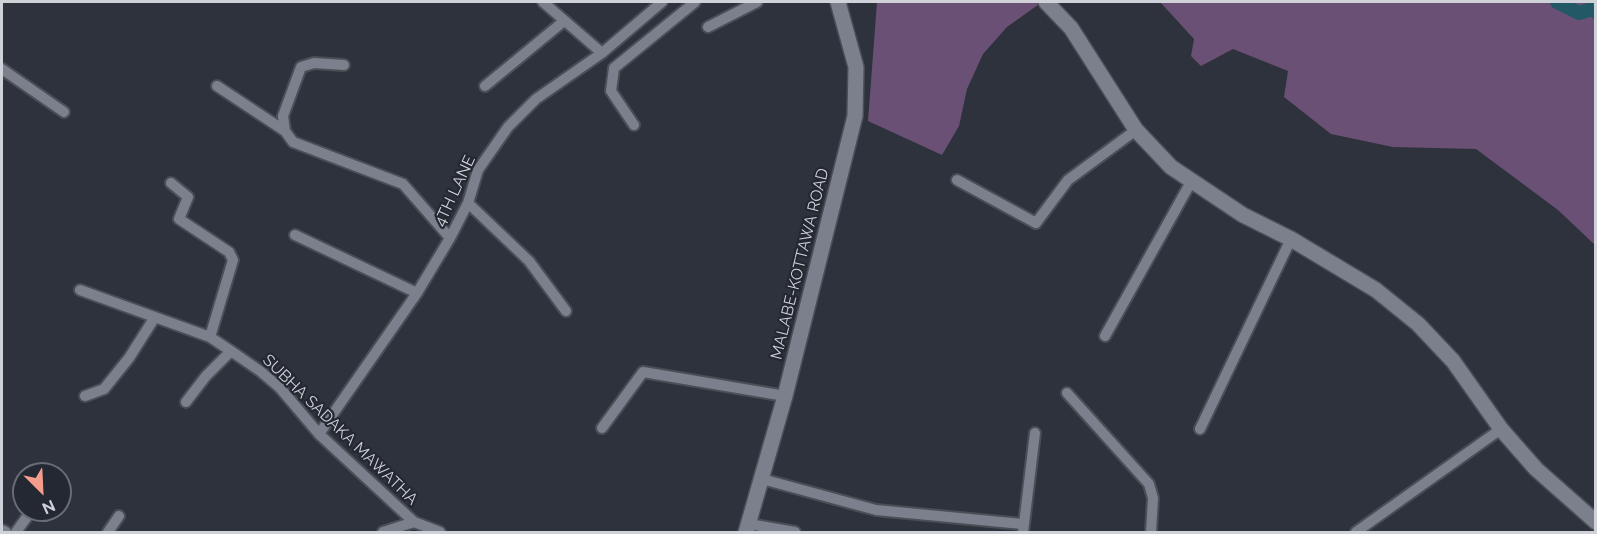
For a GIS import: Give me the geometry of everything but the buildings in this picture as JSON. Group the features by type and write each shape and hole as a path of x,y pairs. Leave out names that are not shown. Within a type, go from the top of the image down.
{"street":[{"path":"543,2 602,53"},
{"name":"4TH LANE","path":"319,434 417,292 468,203 478,170 508,127 536,99 602,53 662,2"},
{"path":"634,125 611,91 614,68 695,2"},
{"path":"708,27 757,2"},
{"name":"MALABE-KOTTAWA ROAD","path":"747,528 785,396 855,116 856,67 838,2"},
{"path":"1046,2 1071,28 1136,130 1171,167 1243,215 1291,239 1376,290 1418,324 1453,361 1501,429 1536,469 1596,522"},
{"path":"485,86 564,21"},
{"path":"285,131 283,116 301,67 314,63 344,65"},
{"path":"2,69 64,112"},
{"path":"217,86 285,131 293,142 403,184 450,238"},
{"path":"957,180 1036,223 1068,180 1136,130"},
{"path":"1105,336 1191,182"},
{"path":"171,183 188,197 179,219 229,252 233,260 210,337"},
{"path":"468,203 529,261 566,311"},
{"path":"295,235 417,292"},
{"path":"1200,429 1291,239"},
{"name":"SUBHA SADAKA MAWATHA","path":"80,290 210,337 260,371 280,388 319,434 414,522"},
{"path":"85,396 104,390 129,358 155,317"},
{"path":"186,402 206,376 231,351"},
{"path":"602,428 643,372 785,396"},
{"path":"1067,393 1149,484 1153,498 1152,532"},
{"path":"1356,532 1501,429"},
{"path":"762,479 876,510 1022,528 1035,433"},
{"path":"108,532 119,516"},
{"path":"383,532 414,522 440,532"},
{"path":"747,528 795,532"},
{"path":"2,530 6,532"}],"shaded area":[{"path":"877,2 1042,2 1007,27 983,54 967,89 959,126 942,155 868,121"},
{"path":"1139,2 1595,2 1595,245 1558,210 1476,149 1393,147 1331,134 1284,97 1288,71 1233,49 1201,66 1191,56 1194,39 1161,3"}],"waterway":[{"path":"1557,2 1579,13 1592,9 1596,12"}]}
